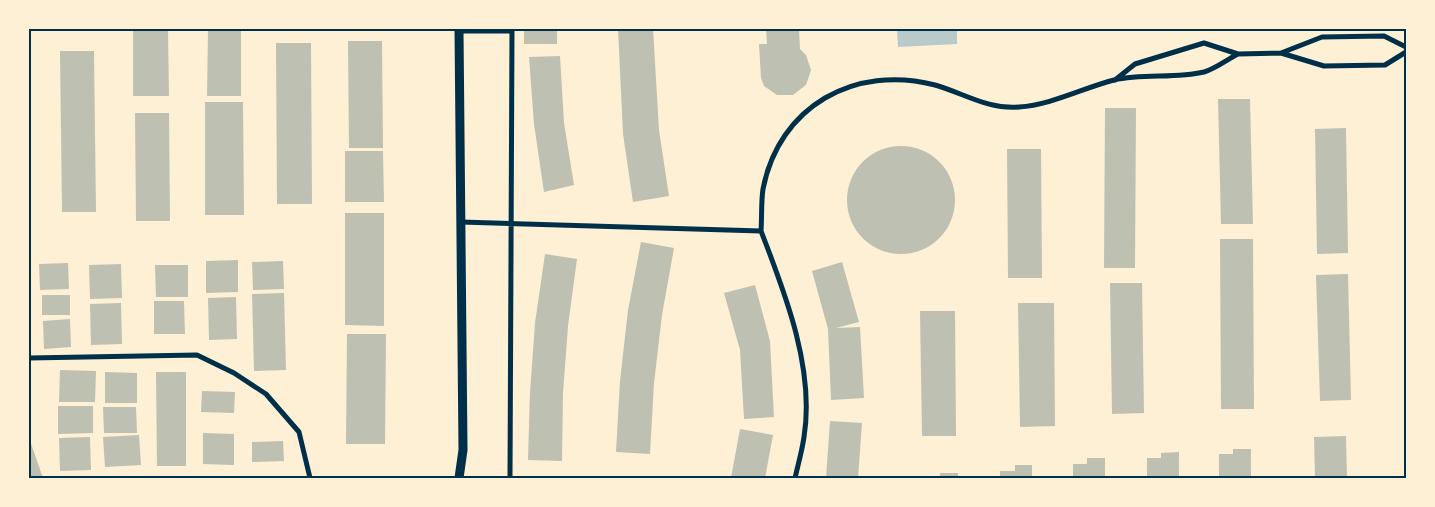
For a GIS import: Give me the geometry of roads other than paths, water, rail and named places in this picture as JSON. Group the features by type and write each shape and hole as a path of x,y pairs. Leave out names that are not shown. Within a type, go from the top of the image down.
{"street":[{"path":"459,478 463,450 459,30 512,30 513,224 510,478"},
{"path":"1281,53 1322,37 1384,36 1406,47"},
{"path":"1115,80 1135,64 1204,43 1238,54 1281,53 1324,66 1385,65 1406,52"},
{"path":"795,478 805,436 805,383 794,323 761,231 763,189 777,148 799,116 830,94 864,82 896,80 934,85 987,104 1019,108 1115,80 1205,72 1238,54"},
{"path":"460,222 761,231"},
{"path":"29,358 197,355 234,373 266,394 299,432 310,478"}]}
